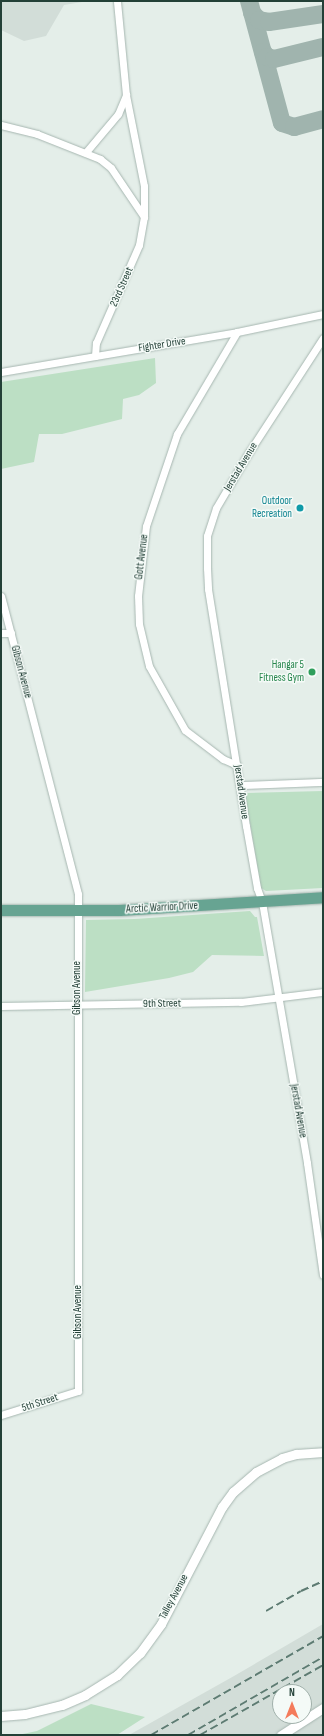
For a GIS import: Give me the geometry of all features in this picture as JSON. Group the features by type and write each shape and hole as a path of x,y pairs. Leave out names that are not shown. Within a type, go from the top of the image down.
{"main road":[{"name":"Arctic Warrior Drive","path":"1,910 119,910 323,897"}],"street":[{"name":"23rd Street","path":"95,356 96,343 139,245 144,217 144,186 126,95 117,1"},
{"name":"23rd Street","path":"86,152 118,114 126,95"},
{"path":"1,125 37,134 86,152 100,159 111,168 144,217"},
{"name":"Fighter Drive","path":"1,372 237,332 323,314"},
{"name":"Gott Avenue","path":"237,332 177,434 146,526 138,596 139,624 149,666 185,730 223,759 237,765"},
{"name":"Jerstad Avenue","path":"323,338 216,508 208,536 208,589 257,888 262,902 307,1163 323,1275"},
{"name":"Gibson Avenue","path":"1,596 78,894 78,1391"},
{"path":"1,634 11,633"},
{"path":"241,785 323,782"},
{"name":"9th Street","path":"1,1006 213,1003 278,998 323,992"},
{"name":"5th Street","path":"1,1415 78,1391"},
{"name":"Talley Avenue","path":"1,1716 25,1714 62,1705 85,1695 117,1675 140,1653 161,1624 222,1507 233,1492 256,1472 282,1458 296,1454 323,1452"},
{"path":"281,1735 323,1708"}],"shaded area":[{"path":"1,1 88,1 64,5 46,36 24,41 1,30"},
{"path":"323,1624 323,1735 129,1735 234,1676"}],"green space":[{"path":"155,358 156,383 139,395 123,399 122,419 62,434 39,434 34,462 1,469 1,382"},
{"path":"323,791 323,888 266,891 261,888 245,793"},
{"path":"250,911 255,917 257,917 264,956 212,955 193,972 169,978 85,992 86,920 135,919"},
{"path":"91,1704 145,1717 117,1735 18,1735 37,1731"}],"taxiway":[{"path":"249,1 282,123 294,127 323,119"},
{"path":"252,13 259,20 269,22 323,14"},
{"path":"263,52 267,57 274,59 323,47"}],"railway":[{"path":"266,1611 301,1591 323,1581"},
{"path":"151,1735 323,1636"},
{"path":"188,1735 323,1657"},
{"path":"200,1735 323,1665"}],"place":[{"name":"Outdoor Recreation","path":"300,508"},
{"name":"Hangar 5 Fitness Gym","path":"312,672"}]}
